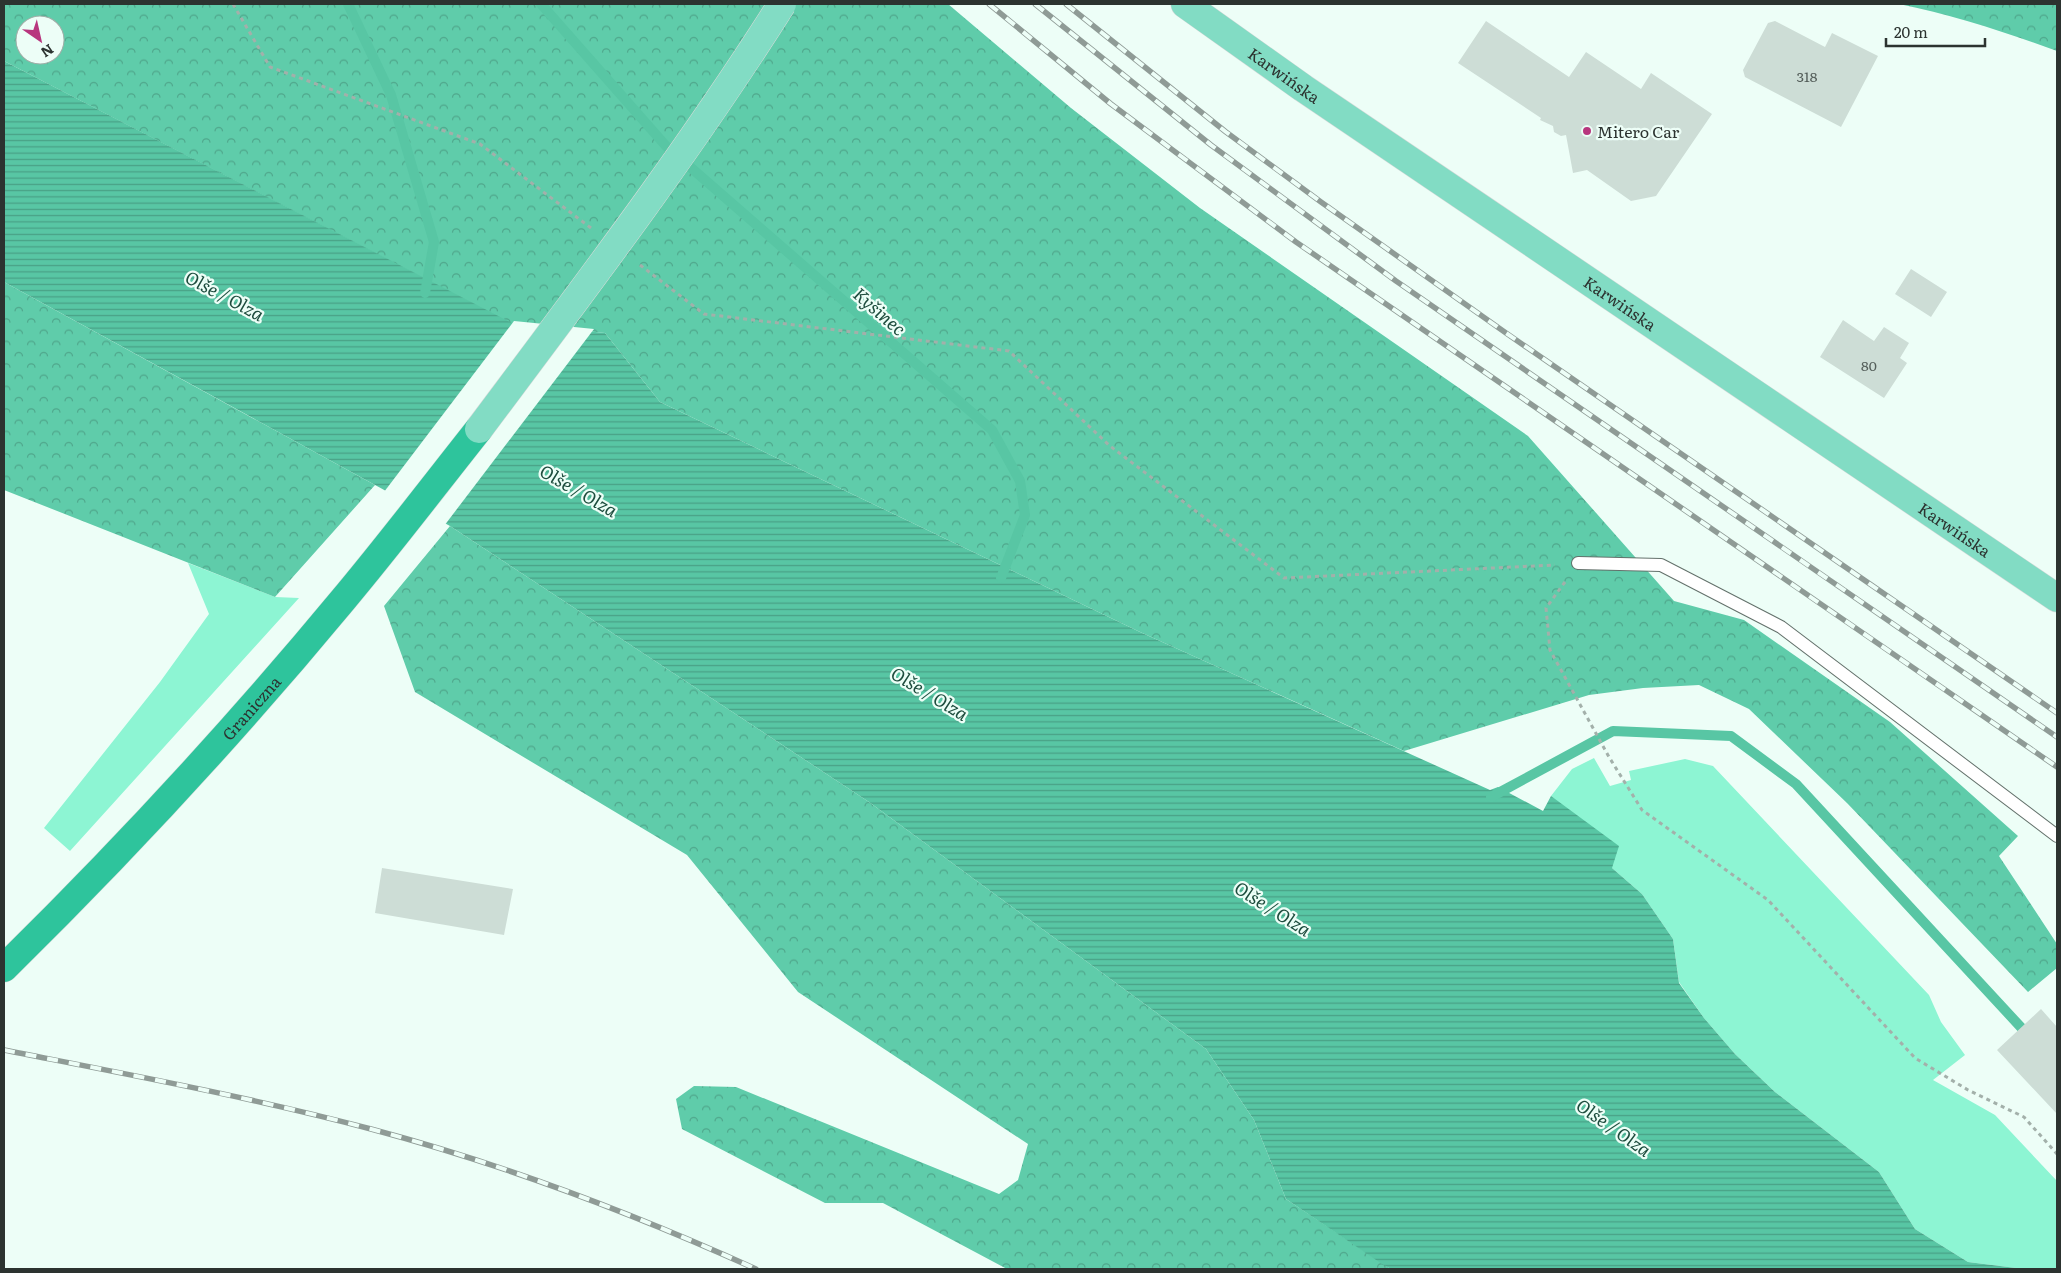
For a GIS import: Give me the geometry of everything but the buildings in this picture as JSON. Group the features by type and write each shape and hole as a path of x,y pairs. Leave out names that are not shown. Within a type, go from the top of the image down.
{"highway":[{"name":"Graniczna","path":"4,968 84,887 240,720 343,601 479,429"}],"main road":[{"path":"479,429 590,282 782,4"},
{"name":"Karwińska","path":"1185,4 1302,88 2057,598"}],"lane":[{"path":"1578,563 1661,566 1781,627 2057,836"}],"path":[{"path":"233,4 270,67 480,144 596,232"},
{"path":"635,261 704,314 1009,350 1110,446 1284,578 1578,563"},
{"path":"1578,563 1546,608 1550,650 1594,726 1609,757 1642,810 1768,900 1915,1058 1968,1090 2024,1117 2057,1154"}],"shaded area":[{"path":"188,563 275,597 299,598 70,851 44,828 160,682 209,614"},
{"path":"1594,758 1610,786 1631,780 1629,771 1685,759 1713,766 1929,995 1941,1022 1965,1055 1933,1080 1995,1115 2057,1181 2057,1269 2024,1269 1968,1262 1915,1229 1879,1172 1775,1092 1735,1054 1704,1018 1679,982 1673,939 1642,894 1612,868 1551,796 1572,769"}],"green space":[{"path":"4,4 948,4 1071,108 1200,208 1528,436 1674,601 1744,620 1890,722 2018,836 1999,856 2057,944 2057,968 2028,992 1847,803 1749,709 1699,685 1643,688 1589,695 1404,751 1140,632 660,402 605,333 512,324 4,61"},
{"path":"1899,4 2057,4 2057,51 1979,24"},
{"path":"4,282 375,485 275,597 4,490"},
{"path":"450,526 869,802 1206,1049 1254,1120 1286,1199 1391,1269 1007,1269 883,1203 825,1203 682,1129 676,1099 694,1086 736,1087 999,1194 1018,1180 1028,1144 798,992 687,855 415,692 384,606"}],"water":[{"name":"Olše / Olza","path":"4,61 512,323 605,333 660,402 1140,632 1490,790 1498,787 1543,811 1551,796 1619,846 1612,868 1642,894 1673,939 1679,983 1704,1018 1735,1054 1775,1092 1879,1172 1915,1229 1968,1262 2024,1269 1391,1269 1382,1264 1286,1199 1254,1120 1206,1049 869,802 450,526 4,282"}],"pier":[{"path":"514,321 594,329 444,526 384,492"}],"waterway":[{"path":"348,4 391,95 434,242 425,293"},
{"name":"Kyšinec","path":"541,4 666,146 992,430 1020,481 1025,515 1001,578"},
{"path":"1491,797 1613,731 1731,736 1796,784 2029,1036"}],"railway":[{"path":"989,4 1111,104 1296,242 2057,767"},
{"path":"1035,4 1211,145 1396,281 2057,737"},
{"path":"1066,4 1226,132 1321,202 1506,333 2057,713"},
{"path":"4,1050 234,1096 325,1117 420,1143 566,1191 662,1228 756,1269"}],"place":[{"name":"Mitero Car","path":"1587,131"}]}
